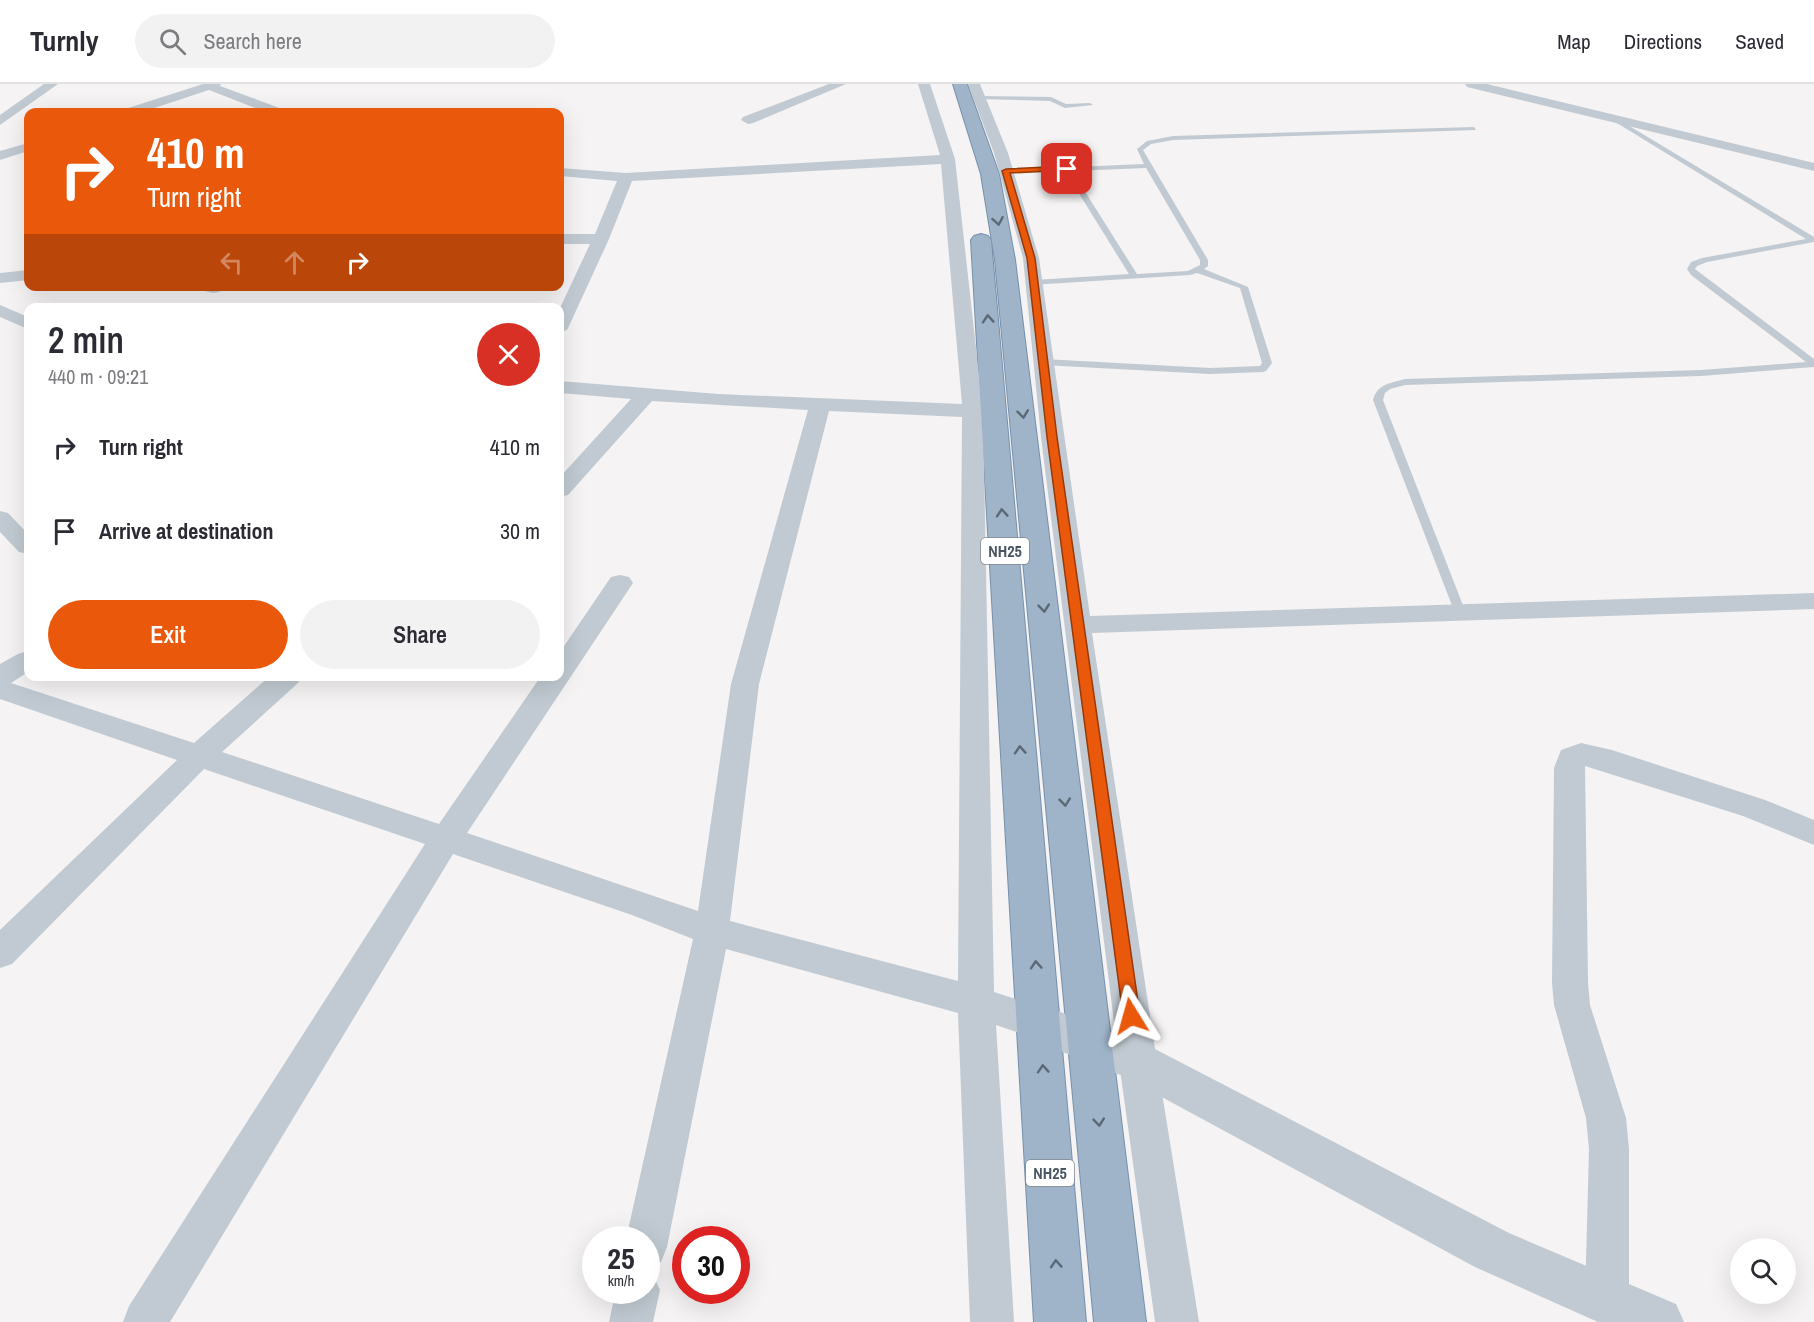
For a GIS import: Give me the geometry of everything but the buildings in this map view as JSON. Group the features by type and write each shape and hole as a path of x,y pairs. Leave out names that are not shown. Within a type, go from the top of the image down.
{"highway":[{"name":"NH25","path":"943,84 968,165 982,249 1060,1322"},
{"name":"NH25","path":"971,89 990,174 1005,260 1120,1322"}],"street":[{"path":"0,121 52,84"},
{"path":"748,120 840,84"},
{"path":"924,84 948,159 973,411 976,1002 992,1322"},
{"path":"1471,84 1814,167"},
{"path":"142,108 212,85 268,108"},
{"path":"971,89 1006,171 1031,258 1078,625 1138,1062 1177,1322"},
{"path":"7,154 24,148"},
{"path":"7,154 24,156"},
{"path":"564,172 626,177 948,159"},
{"path":"564,318 601,239 626,177"},
{"path":"564,239 601,239"},
{"path":"0,278 24,275"},
{"path":"0,310 24,322"},
{"path":"564,387 647,394 973,411"},
{"path":"564,486 647,394"},
{"path":"650,1226 712,931 745,684 820,404"},
{"path":"0,518 24,543"},
{"path":"564,666 620,583"},
{"path":"1078,625 1814,601"},
{"path":"0,677 24,662"},
{"path":"0,953 200,755 282,681"},
{"path":"145,1322 445,840 553,681"},
{"path":"0,689 644,905 712,931 976,1002 1040,1023 1138,1062 1492,1250 1658,1322"},
{"path":"1607,1299 1609,1149 1606,1118 1572,1005 1570,983 1569,768 1572,758 1581,754 1601,758 1754,808 1814,833"},
{"path":"631,1322 635,1304"}],"lane":[{"path":"971,89 1051,99 1065,106 1090,105"},
{"path":"1614,119 1814,240"},
{"path":"1034,283 1190,273 1204,266 1204,260 1138,150 1141,146 1157,140 1474,129"},
{"path":"1006,171 1149,166"},
{"path":"1067,169 1134,276"},
{"path":"1814,240 1705,260 1694,264 1691,269 1814,363"},
{"path":"1043,362 1210,371 1255,371 1267,367 1244,287 1198,270"},
{"path":"1460,613 1378,400 1380,392 1387,387 1405,382 1701,373 1814,363"}],"route":[{"path":"1067,169 1006,171 1031,258 1052,437 1131,1016"}]}
